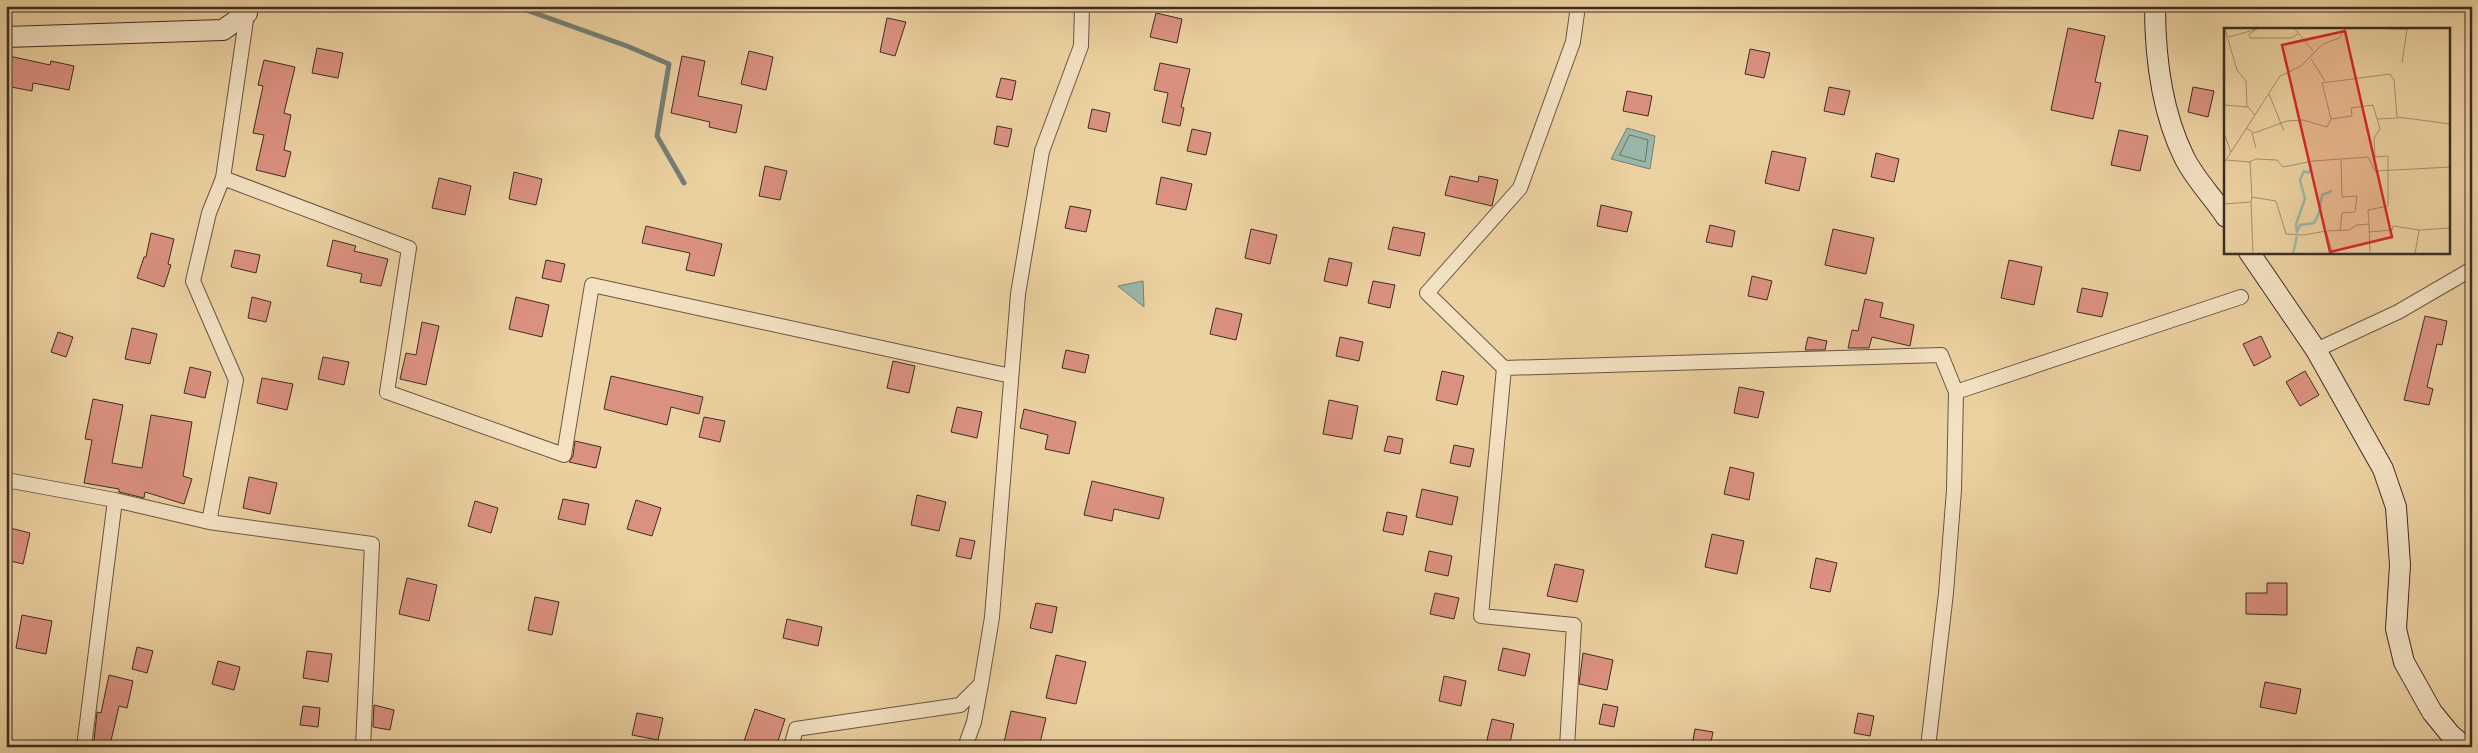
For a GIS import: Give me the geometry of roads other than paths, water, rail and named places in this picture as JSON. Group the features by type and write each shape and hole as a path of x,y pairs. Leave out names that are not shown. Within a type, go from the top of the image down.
{"main road":[{"path":"2155,6 2159,73 2167,113 2184,158 2224,214"},
{"path":"6,37 223,30 248,9"},
{"path":"2249,254 2316,350 2383,469 2396,507 2400,565 2396,629 2404,662 2432,712 2450,734 2465,747"}],"street":[{"path":"965,747 974,722 992,617 1018,294 1042,150 1081,46 1082,6"},
{"path":"1578,6 1573,42 1520,188 1427,293 1504,368 1941,355 1956,392 1954,490 1946,593 1928,747"},
{"path":"209,522 236,380 193,281 209,213 222,178 248,9"},
{"path":"222,178 409,248 387,392 564,455 592,285 1010,376"},
{"path":"2316,350 2398,312 2472,269"},
{"path":"1956,392 2241,297"},
{"path":"1504,368 1481,616 1574,624 1567,747"},
{"path":"6,480 115,500 209,522 372,544 363,747"},
{"path":"84,747 115,500"},
{"path":"791,747 796,729 960,705 981,684"}],"water":[{"path":"1627,128 1655,136 1650,169 1611,159"},
{"path":"1143,281 1144,307 1118,286"}],"waterway":[{"path":"515,6 627,46 669,64 657,136 684,183"}]}
